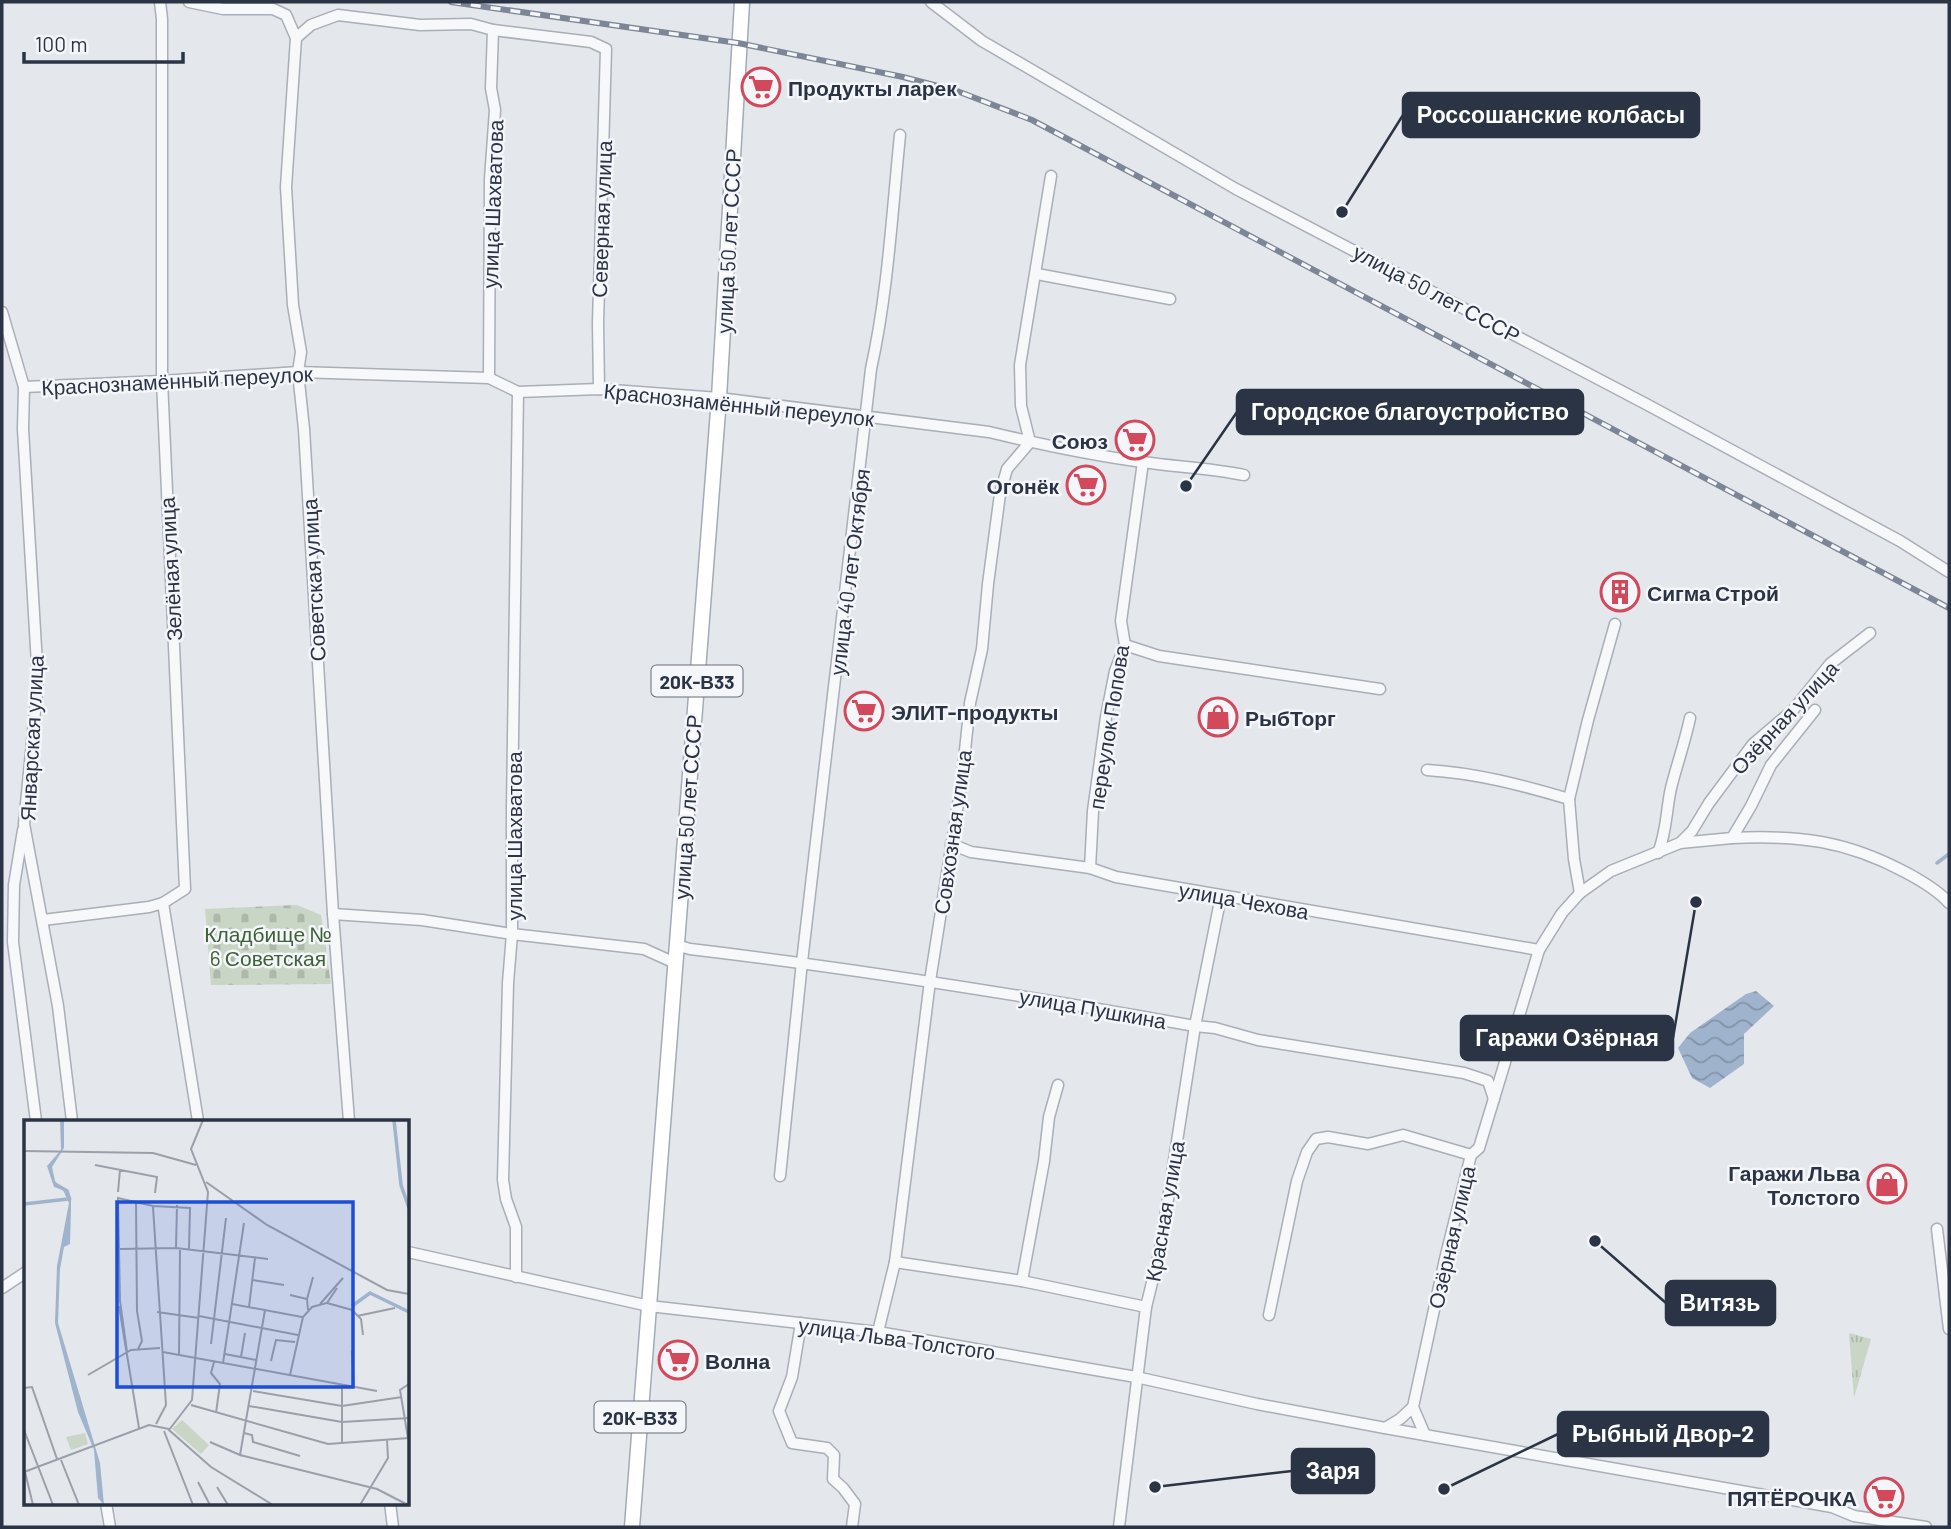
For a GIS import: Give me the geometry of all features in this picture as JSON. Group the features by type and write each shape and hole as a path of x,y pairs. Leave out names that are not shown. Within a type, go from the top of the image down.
{"main road":[{"name":"улица 50 лет СССР","path":"632,1527 719,398 742,2"}],"street":[{"name":"Зелёная улица","path":"160,2 162,382 185,889 163,903"},
{"path":"189,2 223,9 273,9 286,15 296,38 312,25 338,15 420,25 471,24 494,30"},
{"name":"улица 50 лет СССР","path":"932,2 982,41 1236,189 1646,404 1900,541 1949,572"},
{"name":"Северная улица","path":"494,30 591,42 606,49 598,388"},
{"name":"улица Шахватова","path":"489,378 490,179 495,110 491,88 494,30"},
{"name":"Советская улица","path":"296,38 286,187 293,305 301,352 298,372 304,429 333,914 349,1120"},
{"name":"улица 40 лет Октября","path":"780,1176 802,962 871,369 880,328 887,272 900,135"},
{"path":"1030,442 1021,406 1020,365 1051,176"},
{"path":"1037,274 1170,299"},
{"name":"Январская улица","path":"2,312 24,387 23,429 38,681 24,824 58,1006 72,1120"},
{"name":"Краснознамённый переулок","path":"24,387 162,382 298,372 489,378 518,392 598,388 719,398 867,416 989,432 1143,462 1244,475"},
{"name":"улица Шахватова","path":"516,1277 516,1227 506,1199 503,1180 508,983 512,934 518,392"},
{"name":"Совхозная улица","path":"878,1332 895,1262 930,981 970,703 982,649 1000,494 1007,469 1030,442"},
{"name":"переулок Попова","path":"1090,868 1093,811 1106,717 1115,671 1125,645 1121,621 1143,462"},
{"path":"1580,893 1569,799 1615,624"},
{"name":"Озёрная улица","path":"1413,1407 1471,1155 1479,1148 1539,950 1562,912 1580,893 1611,871 1681,843 1753,744 1793,710 1830,664 1870,633"},
{"path":"1125,645 1159,656 1380,689"},
{"path":"1732,838 1771,765 1815,710"},
{"path":"1658,853 1664,837 1672,788 1690,718"},
{"path":"1427,770 1460,772 1511,782 1569,799"},
{"path":"24,824 15,885 13,942 36,1120"},
{"path":"1681,843 1732,838 1800,838 1839,845 1875,856 1915,877 1949,903"},
{"name":"улица Чехова","path":"951,844 971,852 1090,868 1116,877 1539,950"},
{"name":"Красная улица","path":"1119,1527 1146,1307 1160,1250 1195,1026 1221,896"},
{"path":"43,920 163,903 198,1120"},
{"path":"333,914 422,920 512,934 644,949 675,962"},
{"name":"улица Пушкина","path":"677,945 690,949 930,981 1215,1028 1258,1040 1464,1073 1488,1081 1494,1099"},
{"path":"1022,1281 1044,1161 1049,1117 1058,1085"},
{"path":"1269,1315 1297,1181 1307,1152 1316,1139 1328,1137 1368,1144 1403,1135 1471,1155"},
{"path":"1937,1229 1949,1329"},
{"name":"улица Льва Толстого","path":"410,1252 649,1306 878,1332 1136,1377 1385,1428 1819,1505 1854,1516 1926,1527"},
{"path":"895,1262 1022,1281 1146,1307"},
{"path":"2,1288 24,1273"},
{"path":"801,1323 792,1377 779,1411 792,1443 827,1448 834,1455 833,1479 855,1504 852,1527"},
{"path":"1385,1428 1413,1407 1425,1435"},
{"path":"106,1504 110,1527"},
{"path":"390,1504 393,1527"},
{"path":"1854,1516 1862,1527"}],"green space":[{"name":"Кладбище № 6 Советская","path":"297,905 321,915 331,984 211,985 205,909"},
{"path":"1849,1333 1871,1339 1854,1398"}],"water":[{"path":"1756,991 1774,1006 1744,1034 1744,1064 1710,1088 1692,1078 1678,1048 1690,1033 1746,994"}],"waterway":[{"path":"1937,863 1949,854"}],"railway":[{"path":"451,2 738,43 903,77 957,91 1032,120 1949,608"}],"place":[{"name":"Продукты ларек","path":"761,87"},
{"name":"Россошанские колбасы","path":"1342,212"},
{"name":"Союз","path":"1135,440"},
{"name":"Огонёк","path":"1086,485"},
{"name":"Городское благоустройство","path":"1186,486"},
{"name":"Сигма Строй","path":"1620,592"},
{"name":"ЭЛИТ-продукты","path":"864,711"},
{"name":"РыбТорг","path":"1218,717"},
{"name":"Гаражи Озёрная","path":"1696,902"},
{"name":"Гаражи Льва Толстого","path":"1887,1184"},
{"name":"Витязь","path":"1595,1241"},
{"name":"Волна","path":"678,1360"},
{"name":"Заря","path":"1155,1487"},
{"name":"Рыбный Двор-2","path":"1444,1489"},
{"name":"ПЯТЁРОЧКА","path":"1884,1497"}]}
